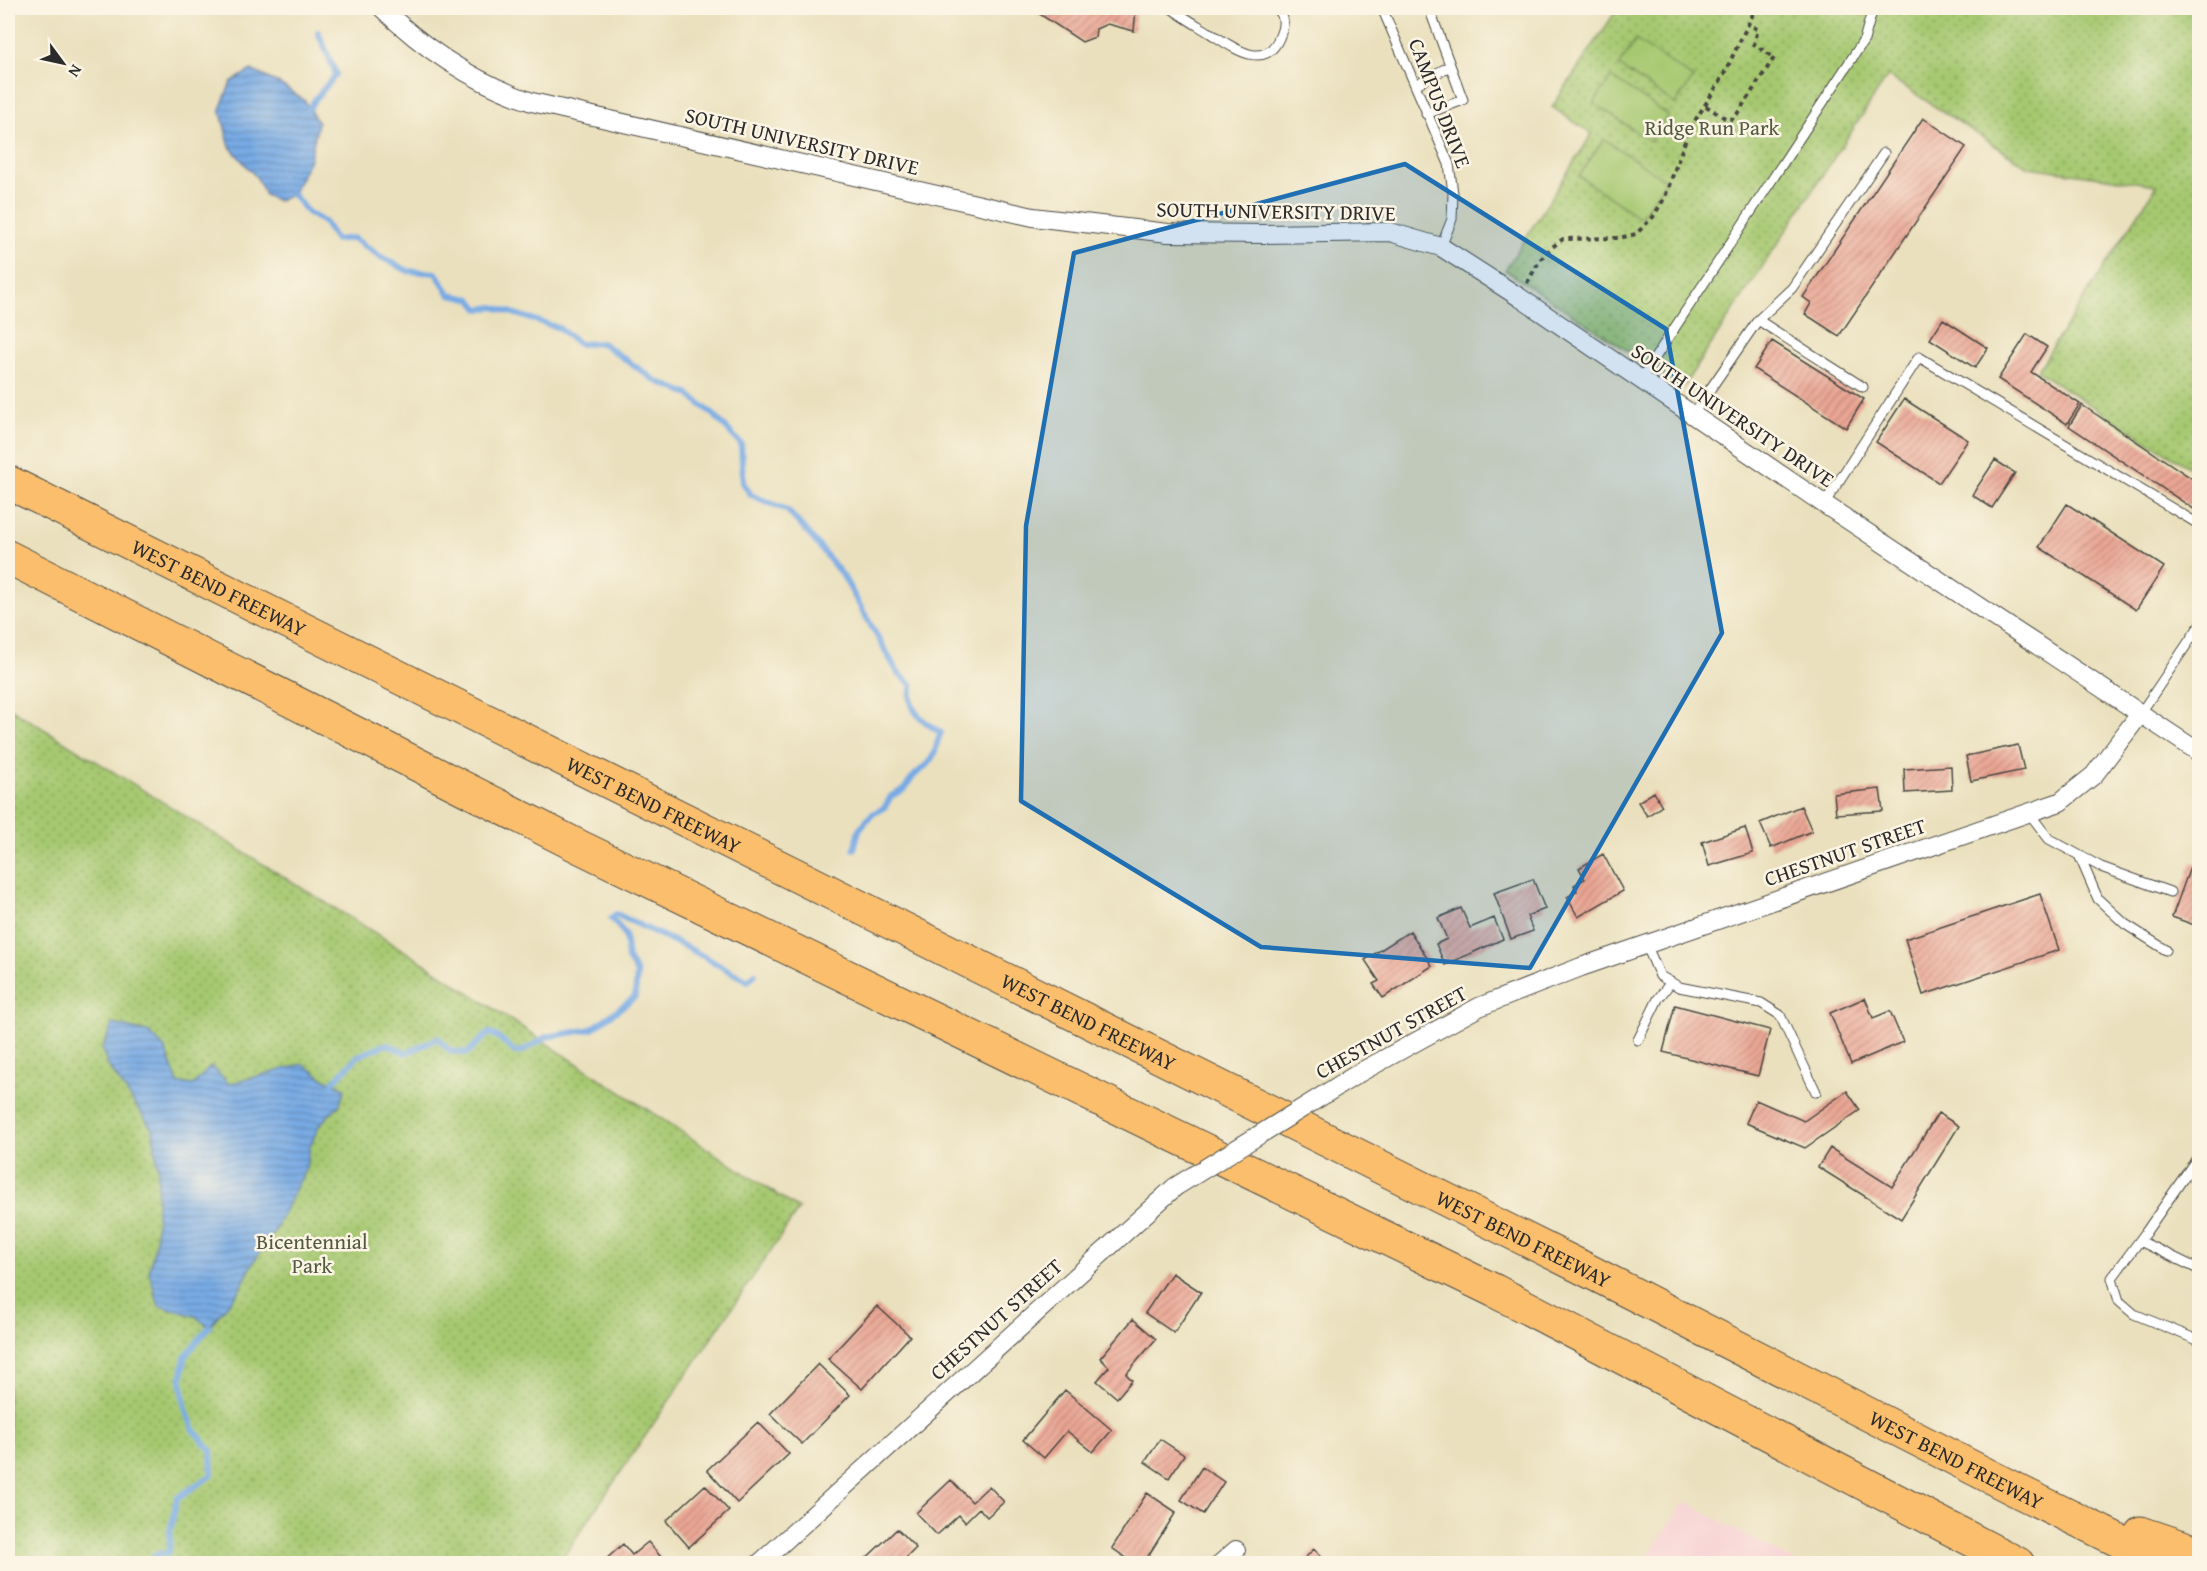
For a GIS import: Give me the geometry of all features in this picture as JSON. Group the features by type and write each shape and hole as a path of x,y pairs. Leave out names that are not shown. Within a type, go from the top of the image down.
{"highway":[{"name":"WEST BEND FREEWAY","path":"8,482 1581,1267 2022,1493 2166,1563"},
{"path":"8,557 570,841 1495,1291 2018,1563"},
{"path":"2022,1493 2199,1552"},
{"path":"1969,1539 2009,1563"}],"street":[{"name":"SOUTH UNIVERSITY DRIVE","path":"382,8 446,60 483,82 532,102 1033,217 1168,233 1390,232 1441,247 1520,297 1824,504 2199,753"},
{"name":"CHESTNUT STREET","path":"759,1563 1175,1187 1359,1073 1479,1007 1581,967 2060,802 2094,775 2140,714"},
{"path":"1220,1563 1236,1550"}],"lane":[{"path":"1171,8 1240,52 1254,56 1269,51 1278,42 1284,26 1282,13 1277,8"},
{"name":"CAMPUS DRIVE","path":"1382,8 1449,164 1453,194 1452,219 1441,247"},
{"path":"1426,114 1462,100 1429,8"},
{"path":"1641,379 1864,40 1873,8"},
{"path":"1415,84 1450,66"},
{"path":"1693,414 1758,320 1792,288 1884,153"},
{"path":"1758,320 1863,387"},
{"path":"1824,504 1919,357 2199,525"},
{"path":"2140,714 2199,625"},
{"path":"2029,813 2049,839 2101,867 2170,892"},
{"path":"2079,855 2098,899 2126,924 2166,950"},
{"path":"1646,944 1660,976 1679,987 1761,1003 1780,1015 1816,1092"},
{"path":"1638,1040 1658,999 1671,982"},
{"path":"2199,1154 2112,1278 2119,1301 2134,1314 2199,1341"},
{"path":"2140,1241 2199,1270"}],"path":[{"path":"1520,297 1540,260 1563,239 1619,238 1636,234 1653,217 1665,197 1689,130 1722,78 1756,8"},
{"path":"1706,106 1725,118 1732,119 1773,58 1754,44 1758,30 1748,23"}],"highlighted area":[{"path":"1405,164 1666,329 1722,633 1530,968 1261,947 1021,801 1026,526 1074,253"}],"shaded area":[{"path":"1684,1501 1797,1563 1643,1563"}],"green space":[{"name":"Ridge Run Park","path":"1618,8 2199,8 2199,474 2037,371 2157,185 2028,167 1888,76 1683,387 1505,270 1592,134 1552,107"},
{"path":"1636,40 1693,78 1675,104 1619,66"},
{"path":"1611,77 1668,115 1650,141 1594,103"},
{"path":"1604,139 1666,181 1640,218 1579,176"},
{"name":"Bicentennial Park","path":"8,707 427,965 799,1209 559,1563 348,1564 339,1558 335,1564 8,1563"}],"water":[{"path":"251,70 280,84 305,101 318,123 310,159 293,194 278,201 265,195 257,178 230,147 220,109 231,82"},
{"path":"113,1024 150,1033 165,1049 178,1083 193,1085 211,1066 229,1084 303,1064 323,1078 345,1088 340,1104 320,1124 310,1146 306,1168 274,1232 254,1261 239,1291 209,1327 195,1316 159,1306 149,1272 156,1240 158,1171 153,1130 107,1064 102,1049"}],"building":[{"path":"1036,8 1136,8 1134,31 1107,24 1096,29 1095,37 1082,42 1035,11"},
{"path":"1923,118 1966,147 1839,336 1805,314 1811,303 1803,297"},
{"path":"1943,319 1988,348 1975,368 1930,339"},
{"path":"2027,334 2047,347 2031,372 2080,404 2067,424 1998,379"},
{"path":"1772,341 1864,399 1846,428 1754,369"},
{"path":"1904,399 1968,440 1939,483 1876,442"},
{"path":"2082,405 2200,484 2200,513 2069,426"},
{"path":"1995,460 2015,473 1992,508 1972,495"},
{"path":"2067,504 2164,567 2136,610 2039,547"},
{"path":"2018,745 2024,770 1971,781 1966,756"},
{"path":"1951,766 1952,790 1905,793 1904,769"},
{"path":"1880,789 1883,811 1836,814 1834,794"},
{"path":"1654,792 1662,806 1647,816 1638,802"},
{"path":"1801,806 1812,831 1771,848 1760,823"},
{"path":"1745,828 1753,853 1709,866 1702,842"},
{"path":"1603,854 1623,891 1578,917 1567,897 1577,891 1574,885 1585,879 1579,868"},
{"path":"2192,862 2200,865 2200,927 2172,917"},
{"path":"1533,879 1545,909 1527,916 1533,931 1511,939 1494,893"},
{"path":"2040,894 2059,950 1923,995 1905,939"},
{"path":"1461,908 1470,928 1494,918 1503,939 1445,965 1436,944 1447,939 1438,918"},
{"path":"1410,931 1432,966 1383,998 1373,984 1379,981 1365,960"},
{"path":"1865,998 1873,1018 1890,1011 1903,1042 1851,1064 1830,1013"},
{"path":"1675,1005 1770,1030 1758,1076 1663,1052"},
{"path":"1847,1091 1860,1110 1805,1148 1746,1123 1756,1100 1804,1121"},
{"path":"1938,1113 1959,1126 1901,1219 1818,1167 1830,1148 1892,1187"},
{"path":"1172,1273 1201,1292 1174,1333 1145,1313"},
{"path":"877,1306 910,1336 862,1389 828,1359"},
{"path":"1133,1319 1156,1339 1126,1374 1132,1380 1117,1398 1097,1381 1109,1367 1100,1358"},
{"path":"818,1364 850,1395 802,1444 770,1414"},
{"path":"1065,1390 1112,1430 1093,1452 1067,1431 1044,1458 1023,1440"},
{"path":"758,1422 789,1454 737,1503 707,1470"},
{"path":"1160,1439 1184,1455 1169,1478 1145,1462"},
{"path":"1202,1467 1224,1482 1203,1514 1181,1500"},
{"path":"951,1480 972,1502 989,1486 1004,1502 987,1517 979,1508 965,1522 959,1515 937,1535 916,1513"},
{"path":"705,1485 729,1511 689,1547 666,1521"},
{"path":"1147,1493 1176,1512 1143,1564 1135,1564 1112,1548"},
{"path":"897,1529 916,1548 900,1564 860,1564"},
{"path":"648,1542 667,1564 607,1564 604,1561 623,1544 632,1555"},
{"path":"1314,1549 1328,1564 1299,1564"}],"waterway":[{"path":"309,109 336,74 318,32"},
{"path":"293,194 307,212 324,222 336,240 353,238 381,257 408,271 436,273 450,295 471,299 479,309 494,307 559,328 579,344 602,343 656,381 688,394 714,415 741,444 743,483 751,495 787,510 843,576 898,673 912,685 910,694 913,708 922,719 941,733 930,761 911,779 905,789 891,796 885,807 871,815 859,830 854,849"},
{"path":"333,1082 358,1056 387,1044 406,1053 438,1038 450,1051 467,1053 489,1033 498,1037 515,1052 523,1051 546,1037 592,1029 635,997 637,973 628,959 625,934 611,918 616,914 688,948 748,981 755,974"},
{"path":"145,1564 155,1555 169,1552 170,1532 177,1498 212,1475 211,1450 195,1432 186,1411 181,1380 185,1357 209,1327"}]}
